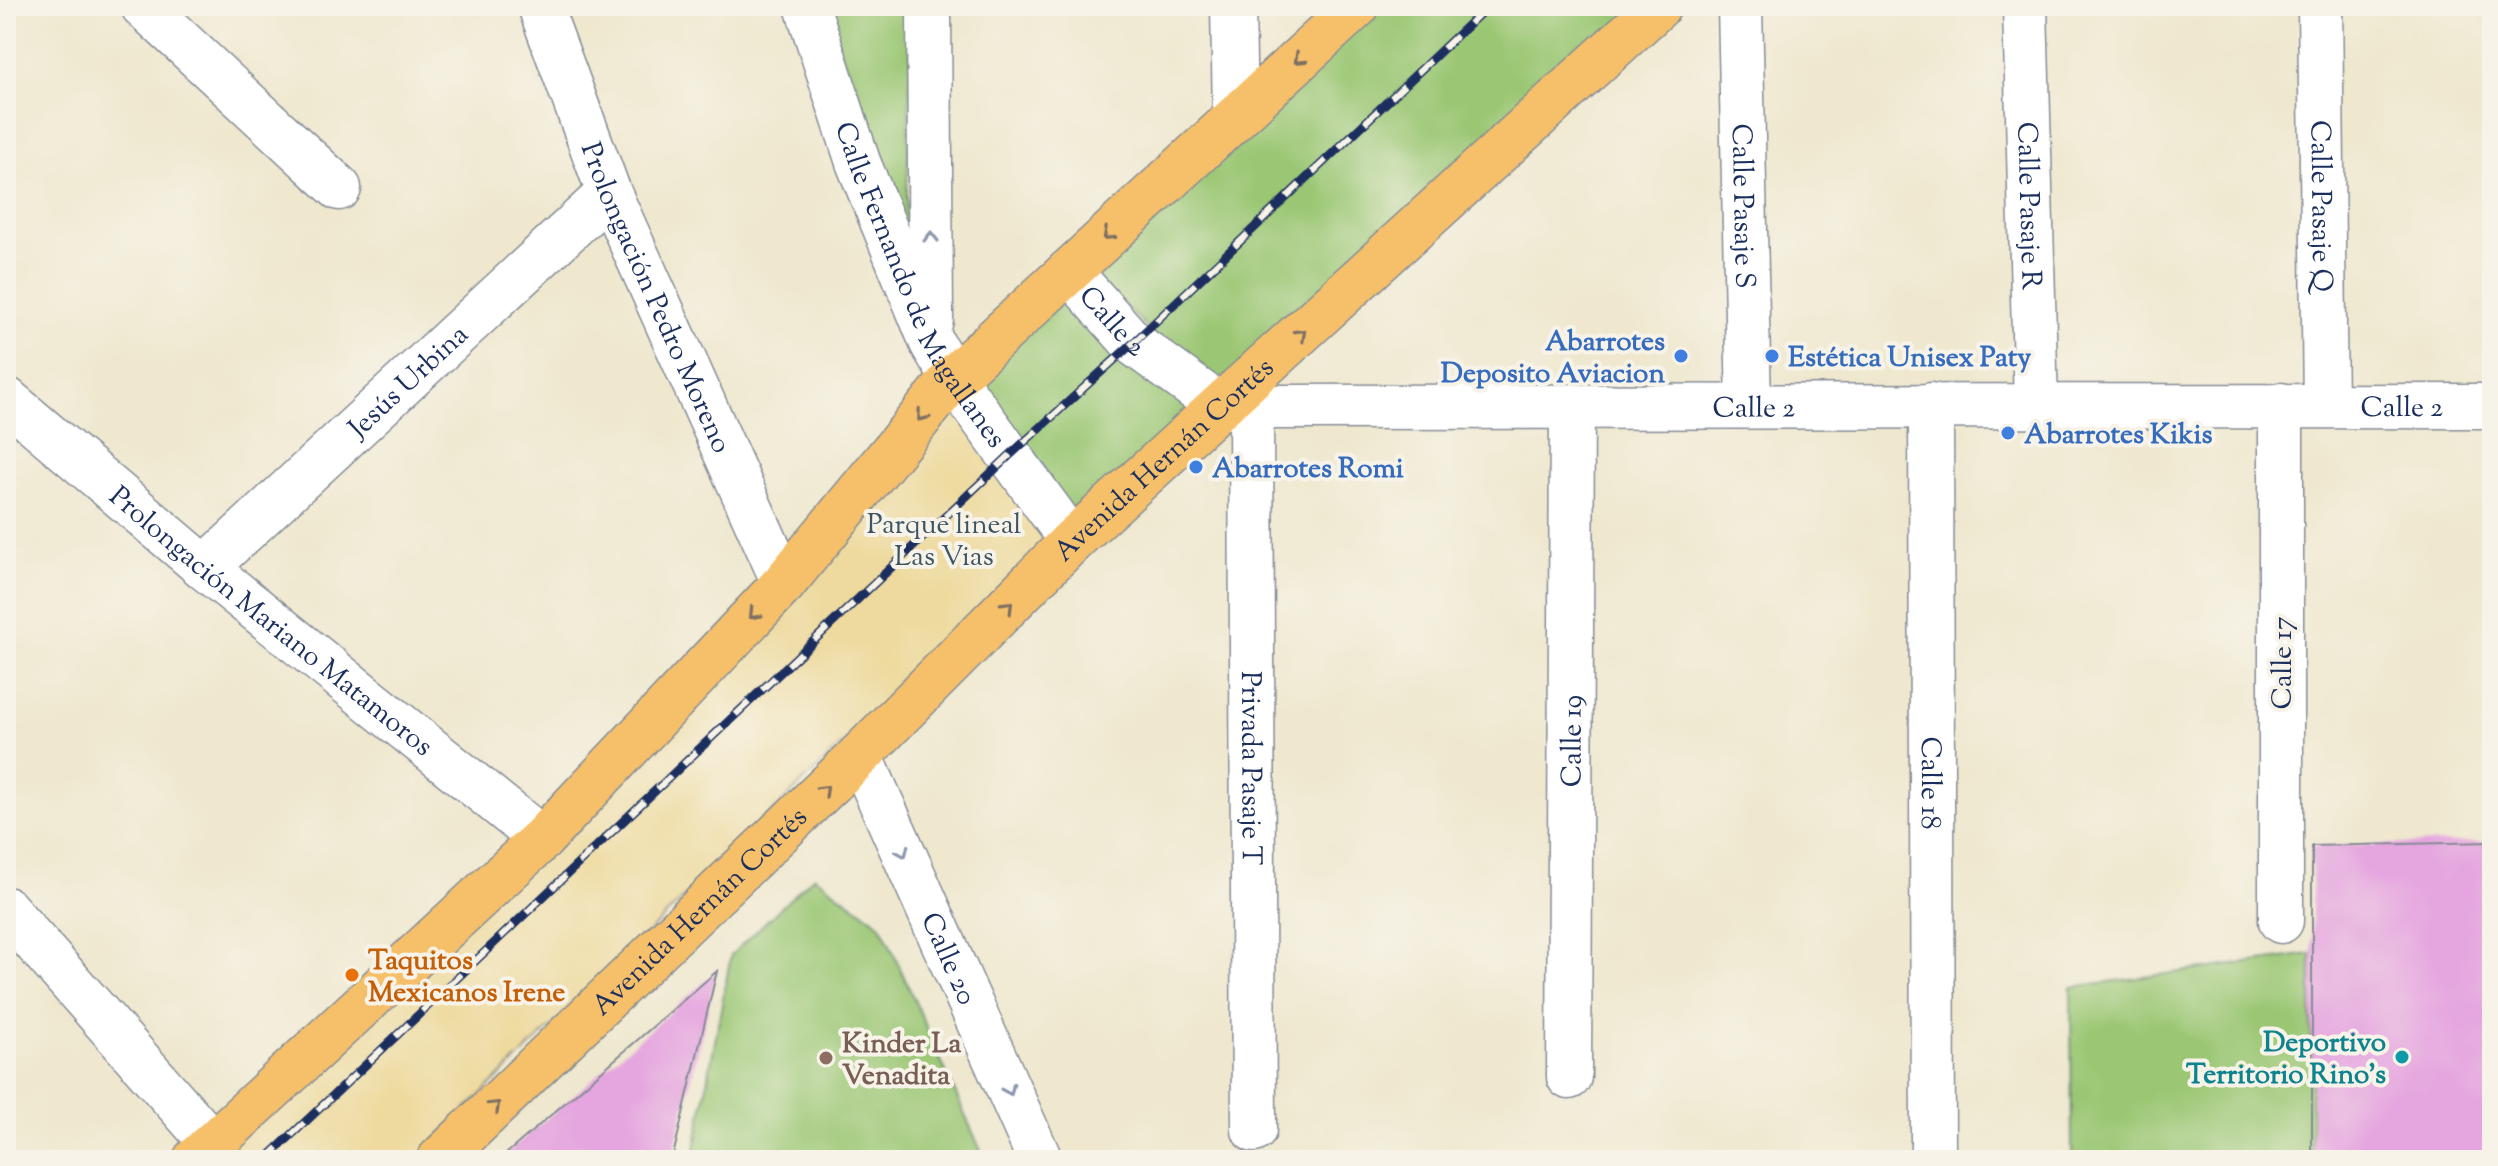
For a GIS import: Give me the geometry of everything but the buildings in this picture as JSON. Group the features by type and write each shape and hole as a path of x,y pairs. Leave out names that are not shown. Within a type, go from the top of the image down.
{"main road":[{"path":"204,1152 542,839 784,583 942,361 1069,271 1357,6"},
{"name":"Avenida Hernán Cortés","path":"439,1160 860,755 1072,541 1236,408 1659,6"}],"street":[{"path":"143,6 339,188"},
{"name":"Prolongación Pedro Moreno","path":"540,6 609,193 784,583"},
{"name":"Calle Fernando de Magallanes","path":"807,6 858,162 942,361 1072,541"},
{"path":"929,6 942,361"},
{"path":"1233,6 1235,118"},
{"name":"Calle Pasaje S","path":"1740,6 1749,406"},
{"name":"Calle Pasaje R","path":"2025,6 2036,406"},
{"name":"Calle Pasaje Q","path":"2320,6 2325,405"},
{"name":"Jesús Urbina","path":"205,568 609,193"},
{"name":"Calle 2","path":"1069,271 1133,343 1236,408 2492,406"},
{"name":"Prolongación Mariano Matamoros","path":"6,399 205,568 542,839"},
{"name":"Calle 18","path":"1931,405 1933,1160"},
{"name":"Calle 17","path":"2281,405 2281,921"},
{"name":"Calle 19","path":"1569,1077 1572,406"},
{"name":"Privada Pasaje T","path":"1236,408 1254,1130"},
{"name":"Calle 20","path":"860,755 1040,1160"},
{"path":"6,909 204,1152"}],"green space":[{"path":"824,6 912,6 906,233"},
{"path":"1373,6 1639,6 1219,388 1170,350 1092,274"},
{"name":"Parque lineal Las Vias","path":"1067,293 1197,410 1074,521 972,382"},
{"name":"Kinder La Venadita","path":"814,876 881,925 985,1160 693,1160 731,955"},
{"path":"2311,954 2312,1160 2072,1160 2071,987"}],"sand":[{"name":"Parque lineal Las Vias","path":"951,401 1053,539 414,1160 213,1160"}],"railway":[{"path":"265,1160 1488,6"}],"place":[{"name":"Abarrotes Deposito Aviacion","path":"1681,356"},
{"name":"Estética Unisex Paty","path":"1772,356"},
{"name":"Abarrotes Kikis","path":"2008,433"},
{"name":"Abarrotes Romi","path":"1196,467"},
{"name":"Taquitos Mexicanos Irene","path":"352,975"},
{"name":"Deportivo Territorio Rino's","path":"2402,1057"},
{"name":"Kinder La Venadita","path":"826,1058"}]}
